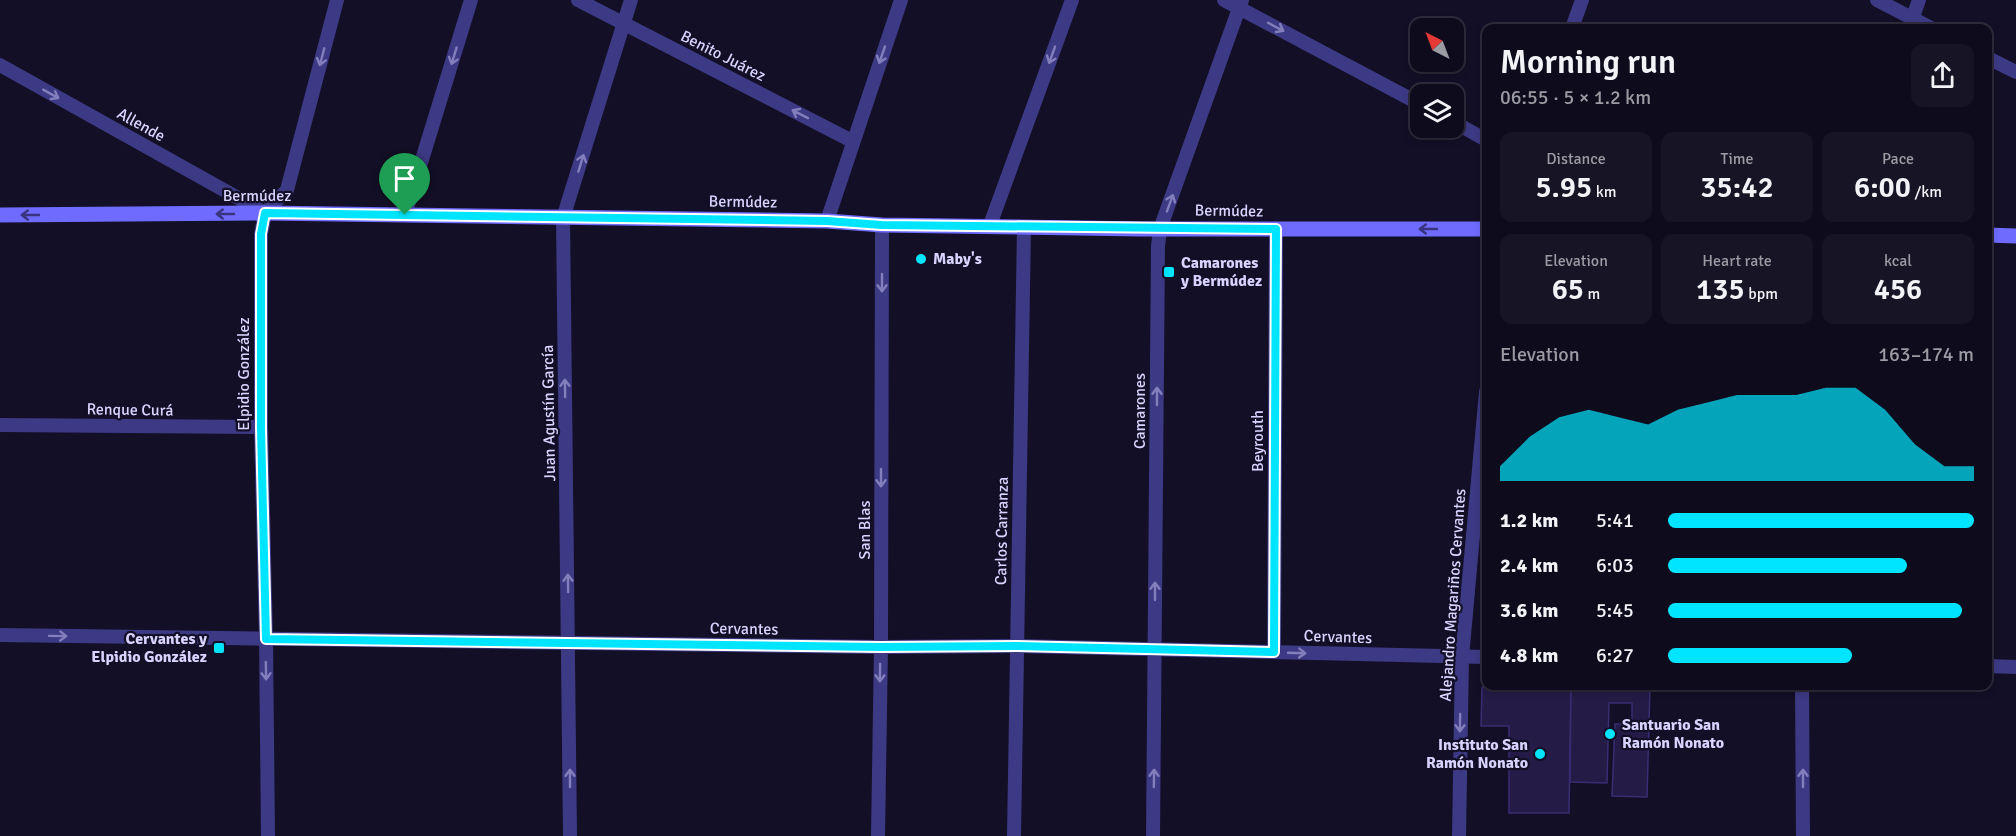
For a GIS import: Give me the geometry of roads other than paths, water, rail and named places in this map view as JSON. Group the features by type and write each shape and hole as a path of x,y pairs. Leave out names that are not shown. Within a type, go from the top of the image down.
{"street":[{"path":"265,213 287,190 336,0"},
{"path":"405,215 471,0"},
{"name":"Benito Juárez","path":"578,0 852,141"},
{"name":"Juan Agustín García","path":"570,836 563,218 631,0"},
{"path":"827,221 901,0"},
{"path":"990,225 1072,0"},
{"path":"1224,0 1240,4 1410,98"},
{"path":"1573,24 1582,0"},
{"path":"1877,0 1911,24 1919,0"},
{"name":"Camarones","path":"1153,836 1158,254 1161,229 1240,4"},
{"path":"1992,59 2016,72"},
{"name":"Allende","path":"0,65 265,213"},
{"path":"1464,128 1482,138"},
{"name":"Bermúdez","path":"0,215 265,213 827,221 882,225 1161,229 1482,230"},
{"name":"Elpidio González","path":"265,213 261,234 261,428 268,836"},
{"name":"San Blas","path":"878,836 882,225"},
{"name":"Carlos Carranza","path":"1014,836 1024,227"},
{"name":"Beyrouth","path":"1274,652 1276,229"},
{"path":"1992,235 2016,236"},
{"name":"Renque Curá","path":"0,425 261,428"},
{"name":"Alejandro Magariños Cervantes","path":"1459,836 1462,657 1482,437"},
{"name":"Cervantes","path":"0,635 881,647 1017,646 1482,657"},
{"path":"1992,666 2016,667"},
{"path":"1802,690 1803,836"}],"place":[{"name":"Maby's","path":"921,259"},
{"name":"Camarones y Bermúdez","path":"1169,272"},
{"name":"Cervantes y Elpidio González","path":"219,648"},
{"name":"Santuario San Ramón Nonato","path":"1610,734"},
{"name":"Instituto San Ramón Nonato","path":"1540,754"}]}
